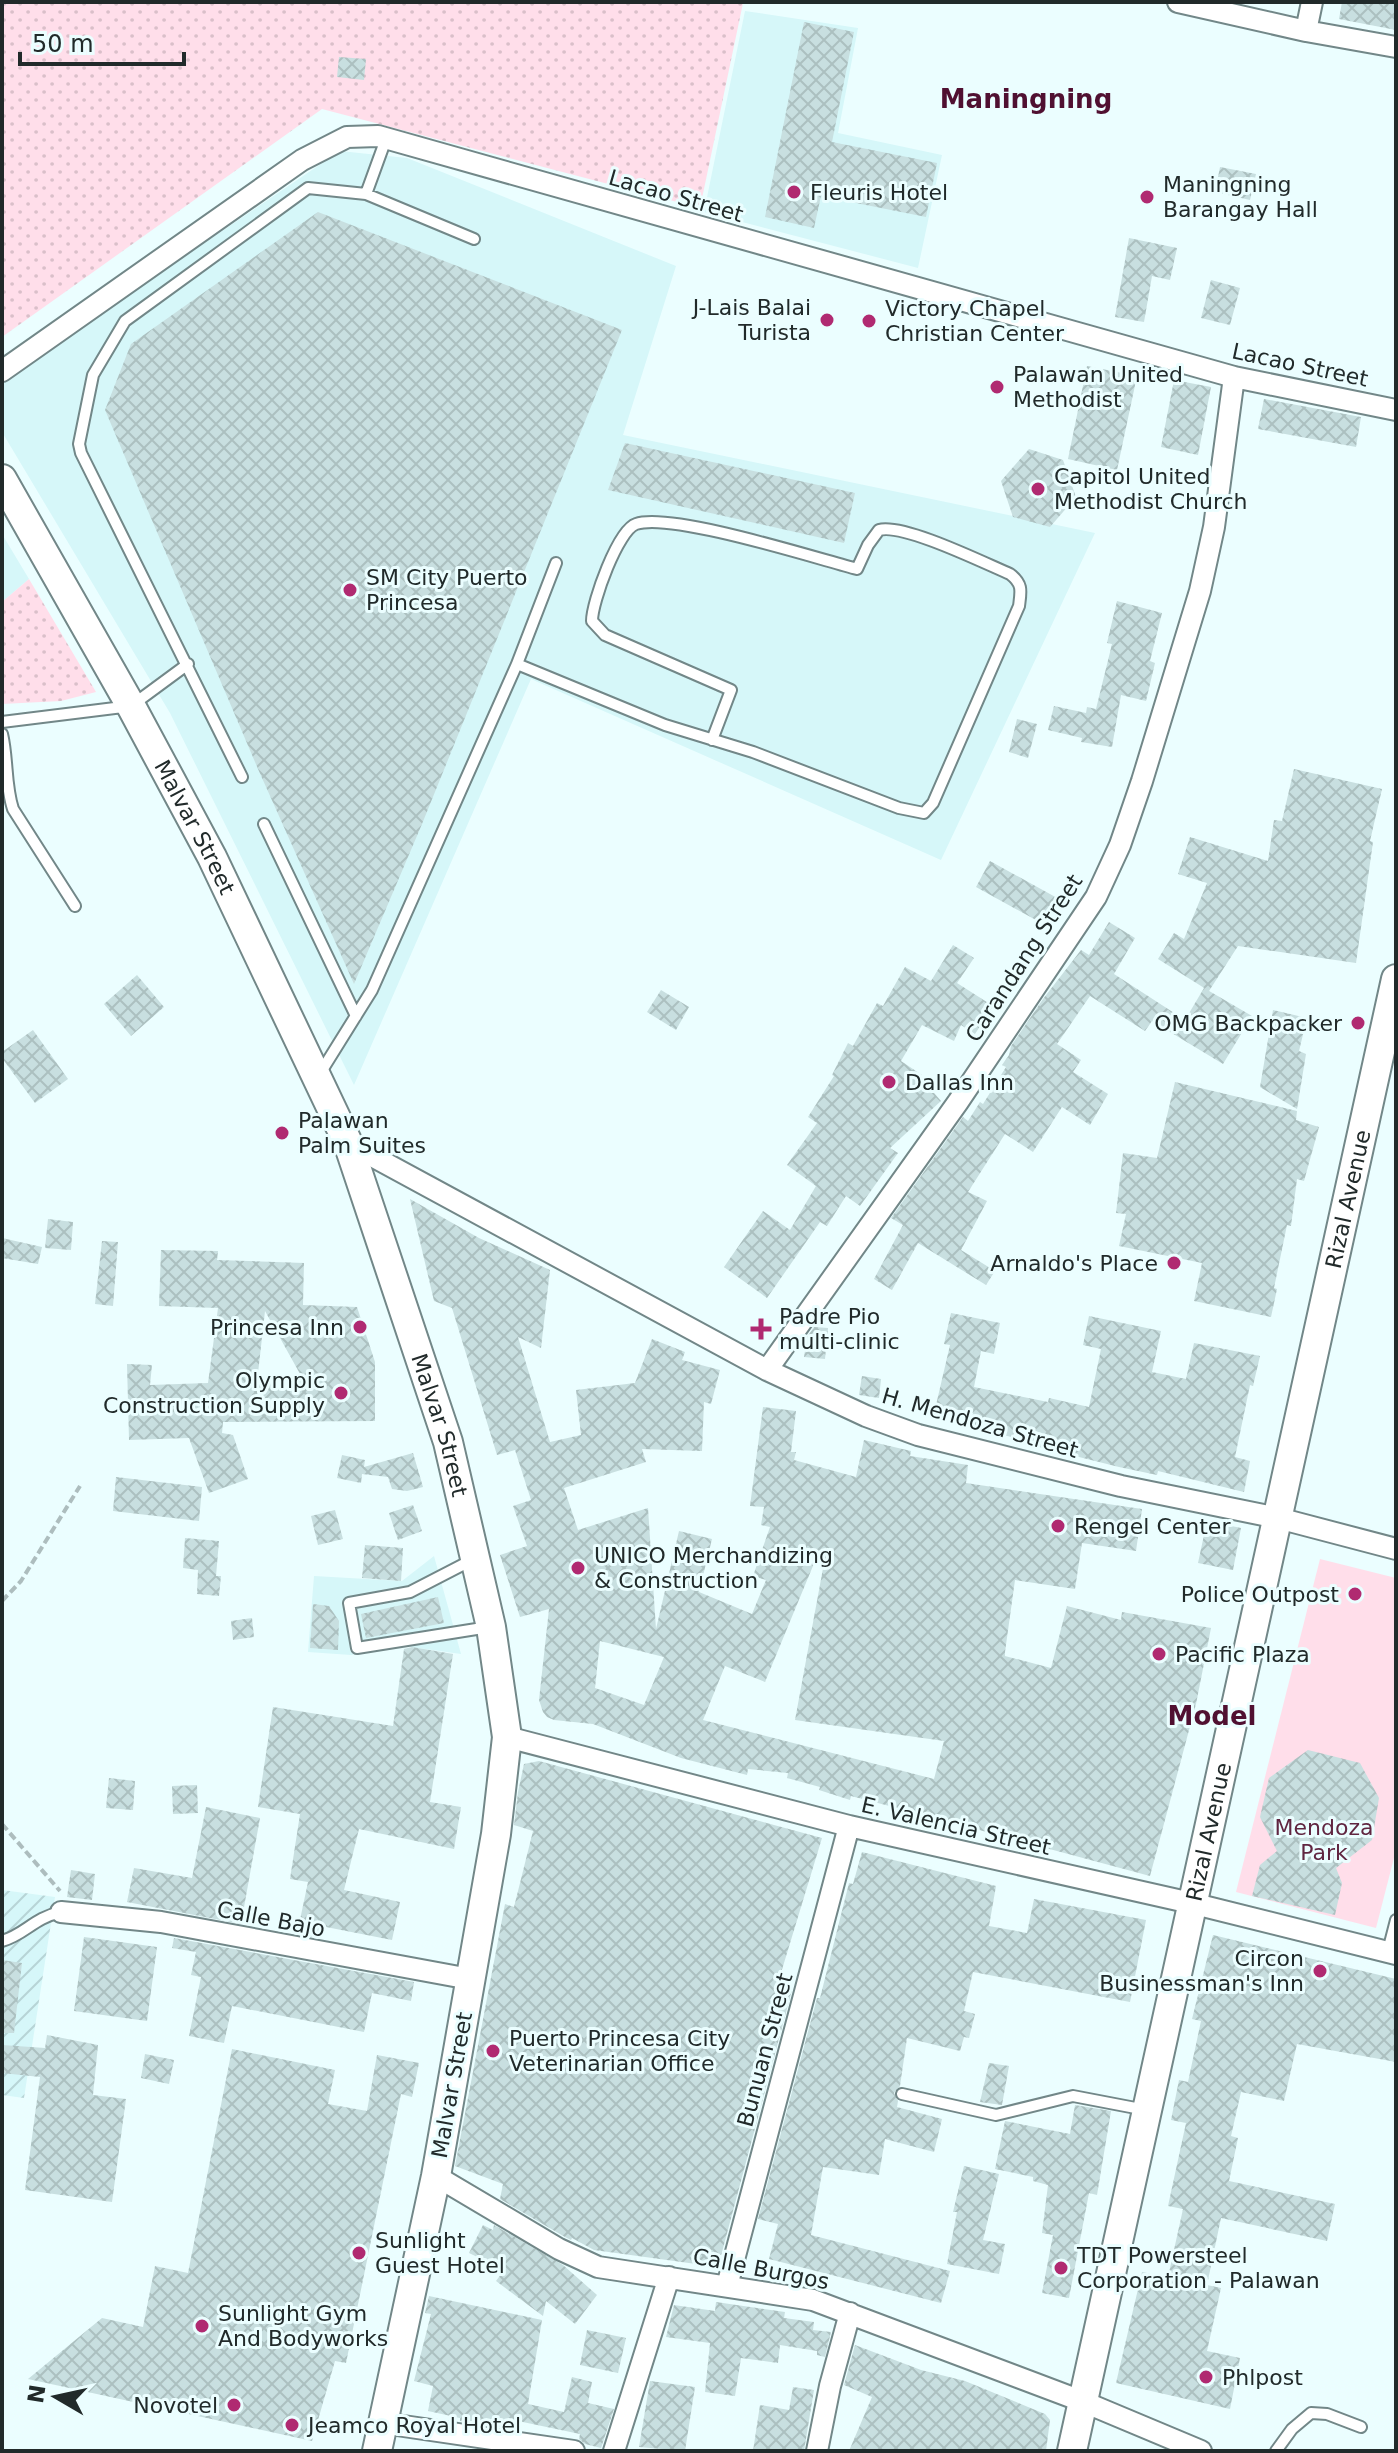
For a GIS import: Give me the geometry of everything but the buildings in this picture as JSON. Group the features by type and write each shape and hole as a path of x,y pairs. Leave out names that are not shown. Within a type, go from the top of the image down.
{"main road":[{"name":"Malvar Street","path":"2,479 131,706 212,857 348,1143 448,1442 491,1627 507,1737 496,1834 436,2176 377,2451"},
{"name":"Rizal Avenue","path":"1072,2451 1396,979"}],"street":[{"path":"1178,2 1306,31 1396,47"},
{"path":"1306,31 1312,2"},
{"name":"Lacao Street","path":"2,371 322,148 347,137 378,136 1234,377 1396,410"},
{"name":"Carandang Street","path":"767,1370 958,1102 1096,897 1120,845 1142,781 1200,591 1214,527 1234,377"},
{"name":"H. Mendoza Street","path":"348,1143 767,1370 866,1416 918,1435 1121,1486 1278,1518 1396,1549"},
{"name":"E. Valencia Street","path":"507,1737 849,1826 1392,1952"},
{"name":"Bunuan Street","path":"727,2286 849,1826"},
{"name":"Calle Bajo","path":"69,1912 161,1922 470,1979"},
{"name":"Calle Burgos","path":"436,2176 598,2267 813,2300 1084,2402 1201,2451"},
{"path":"614,2451 669,2277"},
{"path":"817,2451 830,2386 850,2313"},
{"path":"383,2423 574,2451"}],"lane":[{"path":"366,194 386,139"},
{"path":"242,777 81,453 79,444 93,375 125,321 308,188 366,194 474,239"},
{"path":"517,664 665,725 712,740 753,752 899,808 924,813 933,803 1019,606 1022,589 1018,580 935,543 888,528 879,530 875,535 857,569 702,528 651,521 628,528 592,609 592,621 605,635 731,690 712,740"},
{"path":"317,1077 372,990 517,664 556,563"},
{"path":"2,722 131,706 188,664"},
{"path":"2,734 13,809 75,906"},
{"path":"264,824 356,1016"},
{"path":"476,1557 410,1592 349,1603 357,1648 491,1627"},
{"path":"2,1941 13,1938 45,1916 69,1912"},
{"path":"1392,1952 1396,1920"},
{"path":"902,2094 996,2115 1073,2096 1146,2110"},
{"path":"1276,2451 1292,2429 1311,2413 1327,2414 1361,2427"}],"path":[{"path":"2,1601 21,1581 80,1486"},
{"path":"2,1824 69,1912"}],"shaded area":[{"path":"745,11 858,28 838,133 942,155 918,268 704,212"},
{"path":"340,151 407,158 676,266 623,435 1095,533 941,860 531,679 354,1085 170,713 2,432 2,380"},
{"path":"2,534 29,579 2,602"},
{"path":"434,1556 461,1654 404,1646 351,1655 308,1652 314,1576 402,1581"},
{"path":"2,1890 55,1897 24,2098 2,2095"}],"green space":[{"path":"2,2 743,3 700,208 322,109 2,337"},
{"path":"29,579 96,692 61,701 2,704 2,602"},
{"name":"Mendoza Park","path":"1320,1559 1396,1578 1396,1850 1376,1928 1236,1892"}],"place":[{"name":"Fleuris Hotel","path":"794,192"},
{"name":"Maningning Barangay Hall","path":"1147,197"},
{"name":"J-Lais Balai Turista","path":"827,320"},
{"name":"Victory Chapel Christian Center","path":"869,321"},
{"name":"Palawan United Methodist","path":"997,387"},
{"name":"Capitol United Methodist Church","path":"1038,489"},
{"name":"SM City Puerto Princesa","path":"350,590"},
{"name":"OMG Backpacker","path":"1358,1023"},
{"name":"Dallas Inn","path":"889,1082"},
{"name":"Palawan Palm Suites","path":"282,1133"},
{"name":"Arnaldo's Place","path":"1174,1263"},
{"name":"Princesa Inn","path":"360,1327"},
{"name":"Padre Pio multi-clinic","path":"761,1329"},
{"name":"Olympic Construction Supply","path":"341,1393"},
{"name":"Rengel Center","path":"1058,1526"},
{"name":"UNICO Merchandizing & Construction","path":"578,1568"},
{"name":"Police Outpost","path":"1355,1594"},
{"name":"Pacific Plaza","path":"1159,1654"},
{"name":"Circon Businessman's Inn","path":"1320,1971"},
{"name":"Puerto Princesa City Veterinarian Office","path":"493,2051"},
{"name":"Sunlight Guest Hotel","path":"359,2253"},
{"name":"TDT Powersteel Corporation - Palawan","path":"1061,2268"},
{"name":"Sunlight Gym And Bodyworks","path":"202,2326"},
{"name":"Phlpost","path":"1206,2377"},
{"name":"Novotel","path":"234,2405"},
{"name":"Jeamco Royal Hotel","path":"292,2425"}],"district":[{"name":"Maningning","path":"1026,99"},
{"name":"Model","path":"1212,1716"}]}
